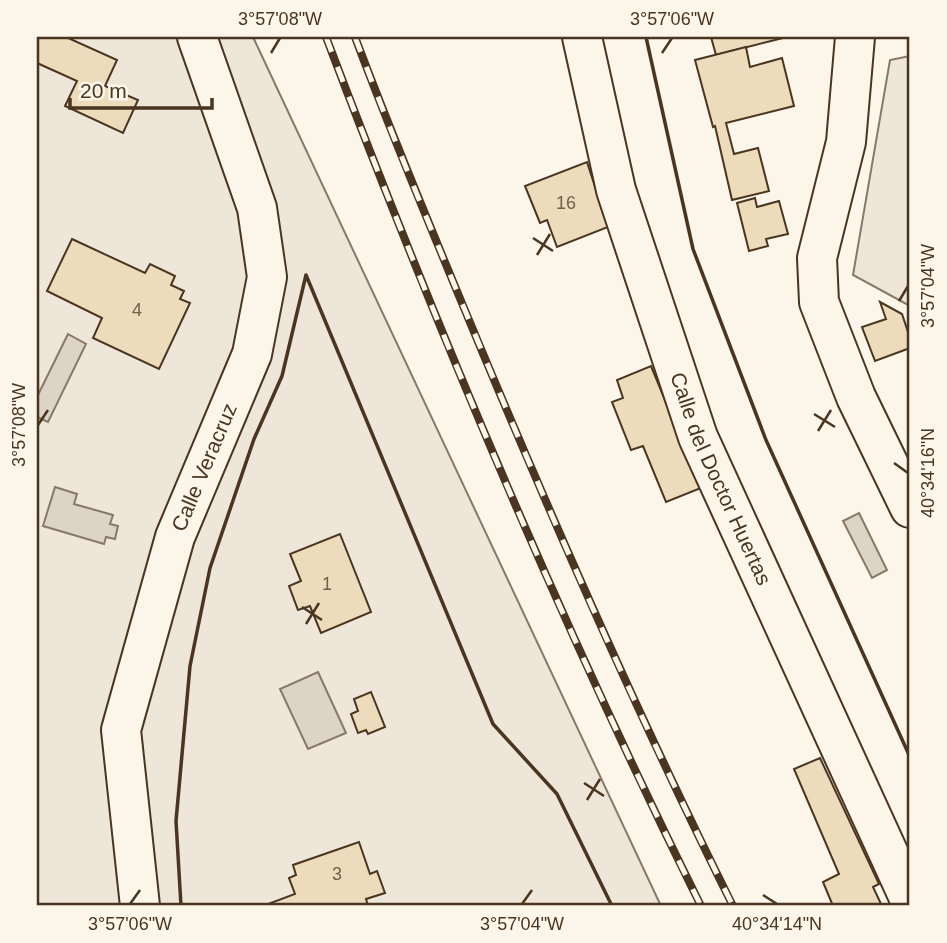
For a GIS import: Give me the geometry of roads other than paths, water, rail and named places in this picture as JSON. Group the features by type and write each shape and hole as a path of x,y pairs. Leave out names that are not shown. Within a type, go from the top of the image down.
{"street":[{"name":"Calle Veracruz","path":"140,906 121,730 175,537 252,354 267,278 257,208 197,37"},
{"name":"Calle del Doctor Huertas","path":"582,37 616,190 698,437 910,900"},
{"path":"855,37 846,142 817,258 818,302 856,397 910,508"}],"railway":[{"path":"326,37 412,258 550,585 701,906"},
{"path":"355,37 418,197 543,495 635,702 733,906"}]}
